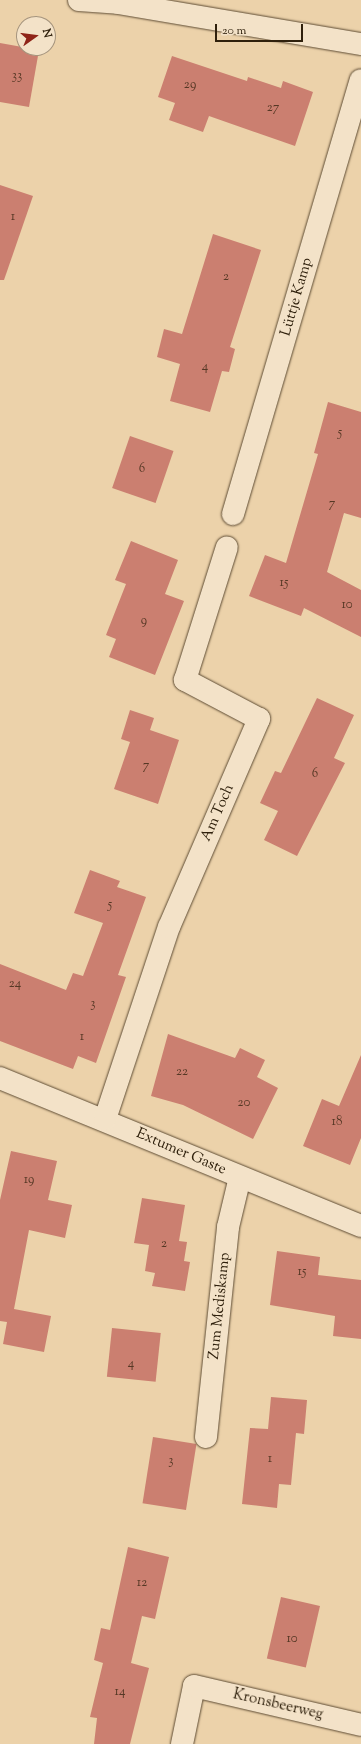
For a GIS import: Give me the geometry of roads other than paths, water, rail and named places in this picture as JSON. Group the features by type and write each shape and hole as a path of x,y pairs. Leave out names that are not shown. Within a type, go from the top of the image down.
{"street":[{"path":"79,0 118,3 361,44"},
{"name":"Lüttje Kamp","path":"233,514 361,80"},
{"name":"Am Toch","path":"105,1119 169,926 259,719 185,680 227,547"},
{"name":"Extumer Gaste","path":"0,1078 105,1119 240,1177 361,1226"},
{"name":"Zum Mediskamp","path":"206,1437 228,1227 240,1177"},
{"name":"Kronsbeerweg","path":"182,1744 194,1686 361,1725"}]}
